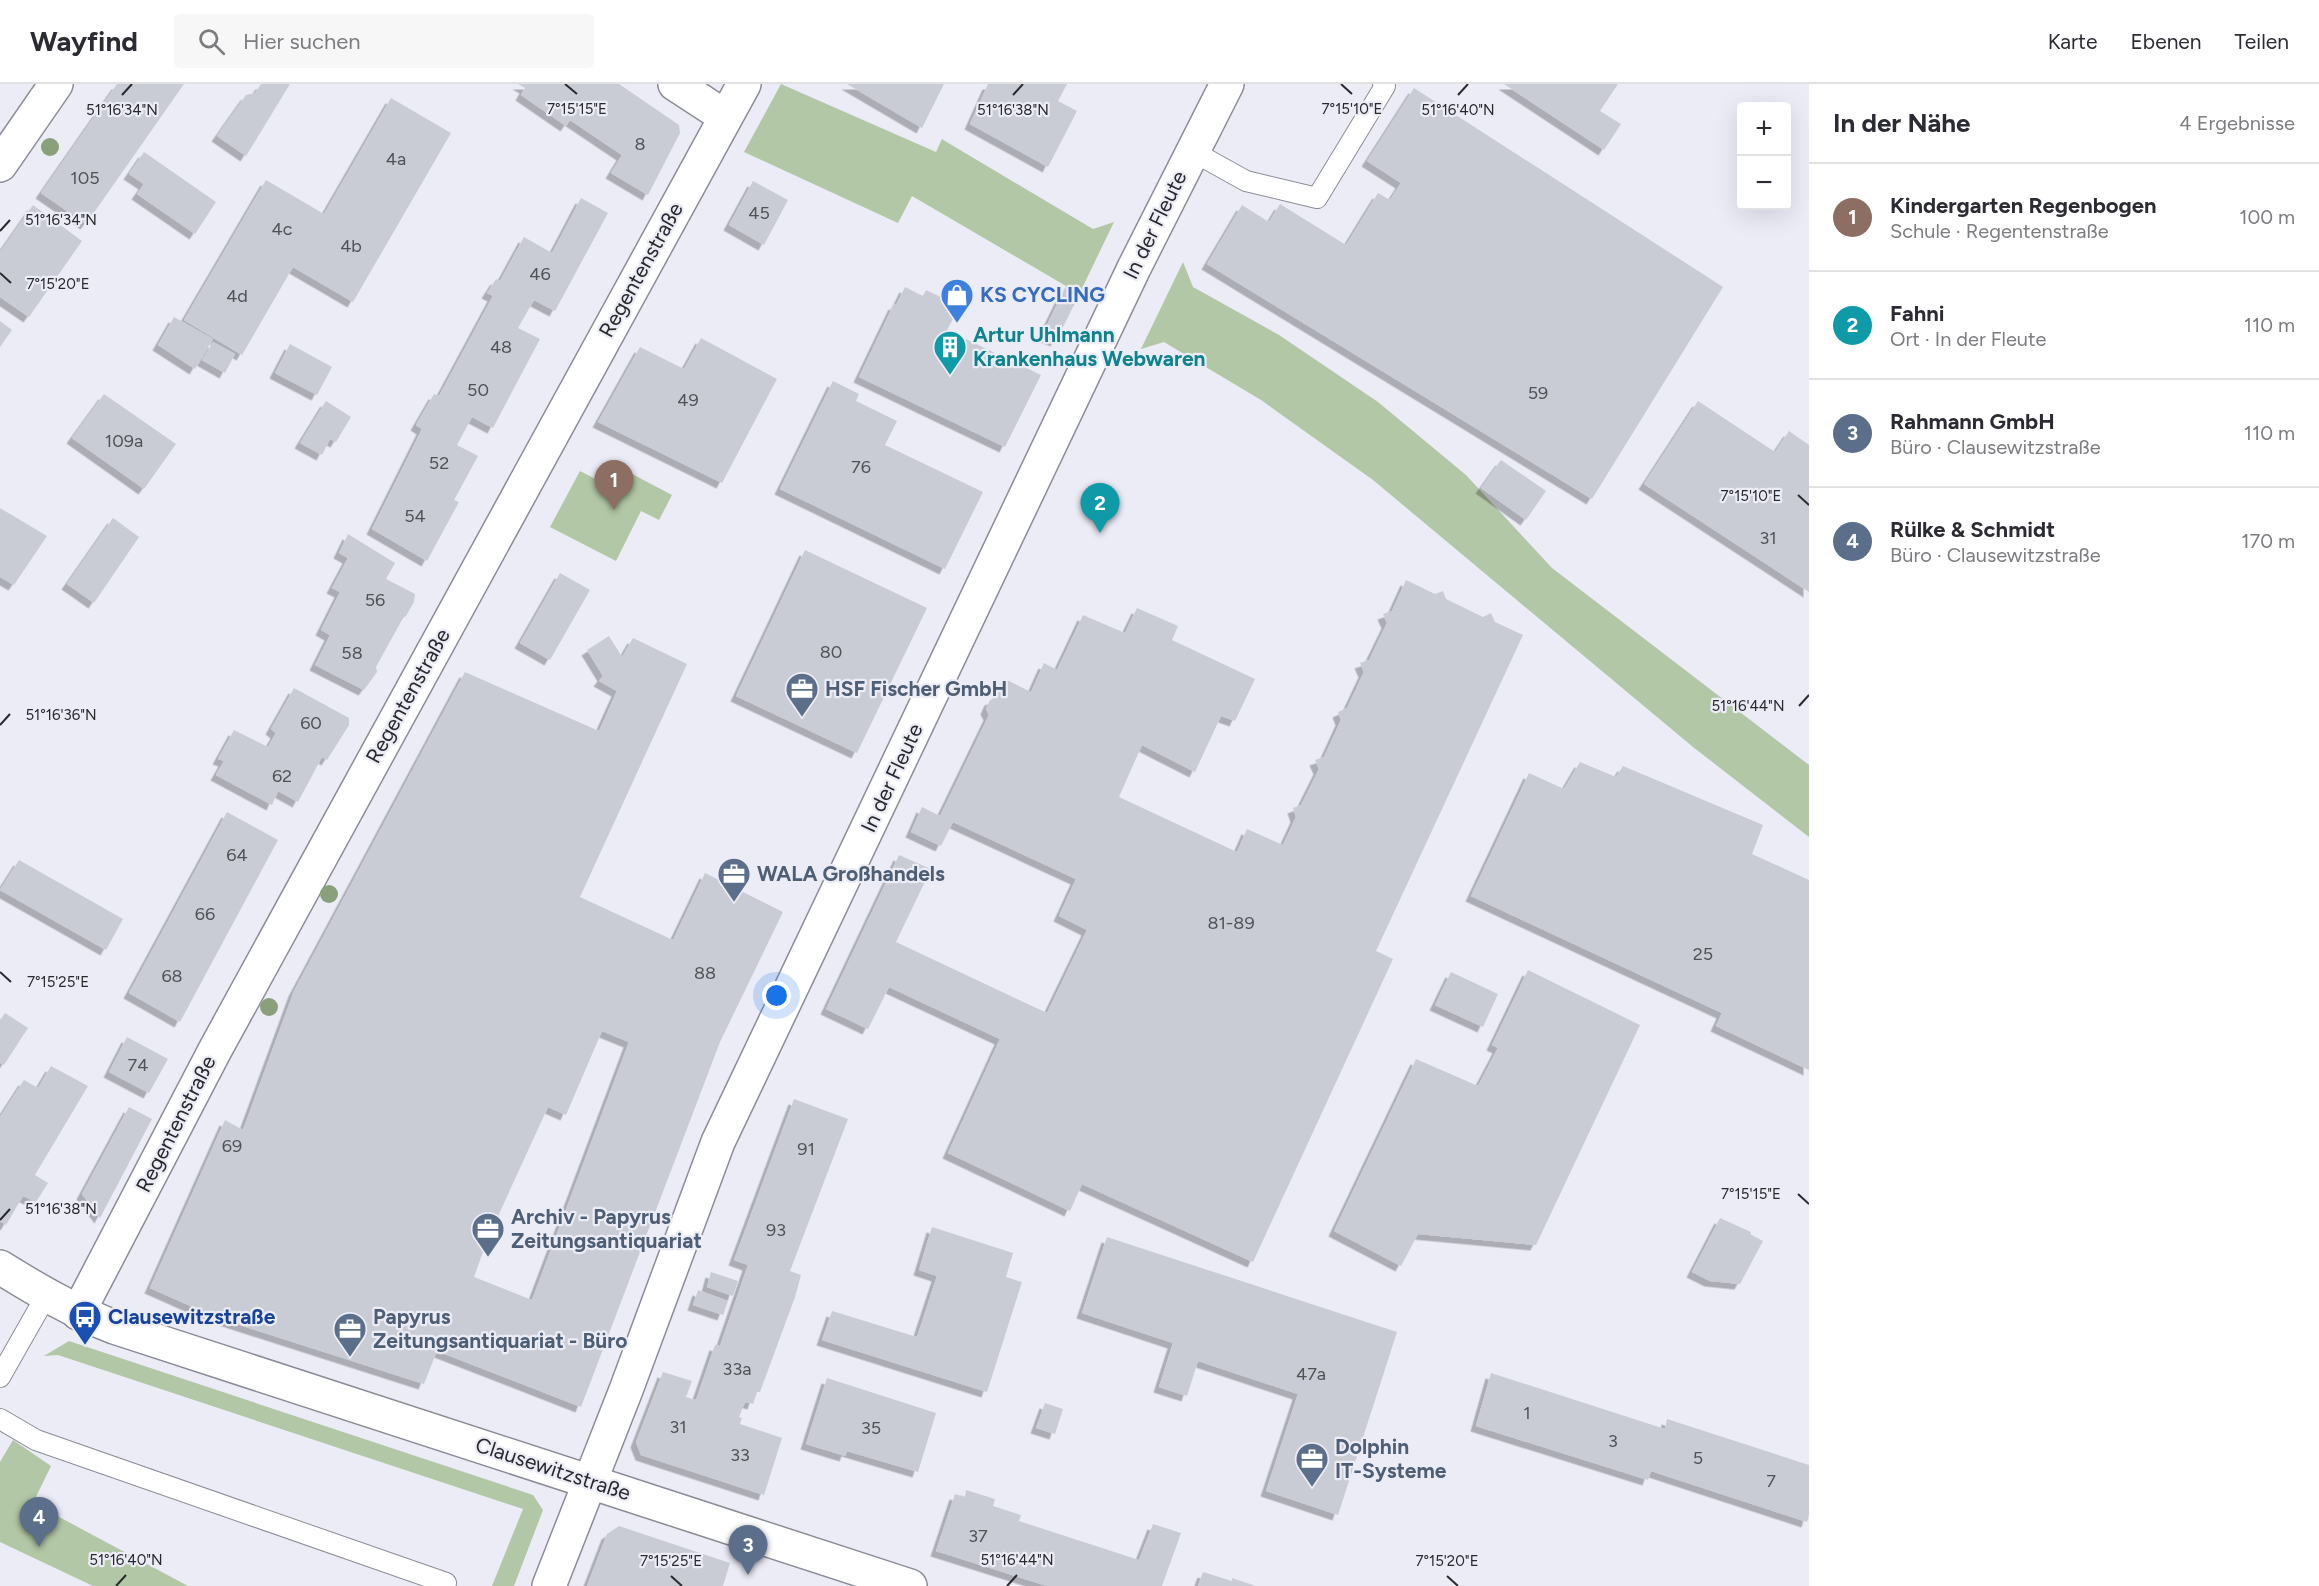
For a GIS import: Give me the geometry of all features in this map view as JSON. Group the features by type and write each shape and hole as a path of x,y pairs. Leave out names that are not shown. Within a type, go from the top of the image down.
{"street":[{"path":"0,165 56,84"},
{"path":"675,84 724,116"},
{"name":"Regentenstraße","path":"78,1313 215,1050 724,116 744,84"},
{"name":"In der Fleute","path":"549,1586 718,1142 1192,151 1227,84"},
{"name":"Clausewitzstraße","path":"0,1267 78,1313 114,1327 910,1586"}],"lane":[{"path":"1192,151 1246,181 1317,198 1385,86 1383,84"},
{"path":"0,1377 46,1296"},
{"path":"0,1419 36,1440 446,1583"}],"green space":[{"path":"781,84 936,152 942,139 1093,229 1114,222 1073,307 1066,286 912,196 898,223 744,152"},
{"path":"1183,262 1193,287 1279,335 1378,402 1466,475 1552,568 1809,765 1809,837 1693,747 1373,480 1261,400 1164,342 1141,349"},
{"path":"617,466 672,495 659,520 641,511 616,561 550,527 580,471 607,485"},
{"path":"69,1341 533,1495 543,1510 514,1586 492,1586 523,1509 58,1355 44,1356"},
{"path":"13,1440 51,1466 33,1503 188,1586 93,1586 0,1542 0,1462"}],"building":[{"path":"117,84 184,84 86,224 41,193"},
{"path":"261,84 290,84 246,156 217,136 246,95 255,93"},
{"path":"518,84 619,84 679,125 680,133 648,195 611,173 622,155 570,120 566,126 521,95 525,88"},
{"path":"847,84 944,84 922,128"},
{"path":"988,84 1067,84 1058,101 1077,111 1048,167 970,124"},
{"path":"1504,84 1618,84 1600,111 1621,124 1604,150"},
{"path":"1414,88 1723,287 1592,499 1207,264 1242,205 1269,222 1280,204 1346,245 1378,193 1390,200 1401,183 1367,161"},
{"path":"391,98 451,133 353,302 293,267 242,355 184,320 266,180 324,214"},
{"path":"144,152 216,202 195,234 137,194 144,184 129,174"},
{"path":"753,181 788,200 764,245 729,225"},
{"path":"581,198 608,213 555,311 534,300 518,328 540,339 493,428 472,417 457,445 478,456 454,500 459,502 427,561 372,529 422,429 416,425 434,394 439,396 493,296 487,293 496,279 500,281 524,237 552,253"},
{"path":"33,205 82,241 29,317 0,297 0,252"},
{"path":"1066,286 1073,307 1056,341 1042,335"},
{"name":"Artur Uhlmann Krankenhaus Webwaren","path":"905,287 923,296 926,290 960,306 947,330 1041,375 1005,447 859,377 894,304 896,305"},
{"path":"174,317 213,339 195,369 158,345"},
{"path":"0,321 12,330 0,347"},
{"path":"701,338 777,379 722,483 598,422 640,347 684,369"},
{"path":"213,342 235,354 225,373 202,360"},
{"path":"290,344 332,367 317,395 275,373"},
{"path":"833,381 859,394 856,401 897,421 885,445 983,492 945,569 780,489"},
{"path":"104,394 176,444 144,489 72,438"},
{"path":"326,401 351,417 336,442 330,439 322,455 300,443"},
{"path":"1698,401 1775,452 1789,431 1809,445 1809,592 1644,484"},
{"path":"1501,460 1546,491 1526,520 1481,488"},
{"path":"0,508 47,536 14,585 0,577"},
{"path":"113,518 139,537 94,603 67,584"},
{"path":"348,534 395,563 386,579 415,594 414,602 376,667 377,672 364,690 315,665 330,635 321,630 340,592 332,588 348,558 339,553"},
{"path":"805,550 927,608 857,753 736,696"},
{"path":"560,573 590,590 550,660 520,643"},
{"path":"1406,580 1435,594 1443,591 1446,599 1483,617 1491,613 1495,622 1523,635 1376,951 1393,959 1253,1262 1082,1184 1070,1211 948,1153 1000,1039 889,987 868,1029 826,1009 899,855 931,869 896,942 1047,1013 1087,930 1059,916 1076,879 953,822 941,846 911,832 922,807 940,816 989,715 986,709 990,700 996,698 1005,679 1031,692 1044,663 1057,670 1083,615 1125,633 1137,608 1178,626 1172,640 1255,679 1235,721 1221,716 1195,772 1142,745 1119,797 1237,852 1247,829 1283,845 1296,817 1293,808 1301,805 1319,769 1315,760 1324,757 1341,720 1338,712 1347,708 1364,672 1360,663 1369,660 1387,623 1383,614 1392,611"},
{"path":"609,636 622,657 633,638 687,664 580,897 673,940 705,873 783,912 720,1042 581,1407 437,1351 424,1384 215,1317 150,1288 225,1120 243,1130 294,991 465,672 599,731 617,691 599,681 603,676 587,650","holes":["602,1031 629,1042 532,1300 474,1277 488,1238 548,1107 566,1115"]},
{"path":"294,688 349,718 349,725 327,760 322,757 298,802 278,791 272,805 216,775 224,761 218,759 234,730 268,747 276,733 271,729"},
{"path":"1580,762 1616,777 1623,766 1763,825 1752,854 1809,880 1809,1070 1716,1026 1722,1013 1471,896 1529,773 1564,789"},
{"path":"227,812 278,840 180,1022 129,993"},
{"path":"19,860 123,919 106,950 0,890"},
{"path":"1528,970 1640,1025 1536,1245 1418,1234 1401,1266 1334,1231 1416,1059 1478,1086 1498,1048 1492,1045"},
{"path":"1451,972 1498,994 1483,1027 1435,1005"},
{"path":"5,1013 28,1028 4,1065 0,1063 0,1021"},
{"path":"127,1037 168,1059 149,1093 109,1072"},
{"path":"51,1066 88,1086 35,1175 48,1183 36,1202 23,1196 6,1225 0,1221 0,1117 24,1080 38,1088"},
{"path":"794,1099 848,1119 790,1271 801,1275 795,1297 760,1392 757,1392 753,1404 745,1402 739,1417 742,1418 740,1424 782,1438 764,1495 641,1455 636,1442 663,1372 692,1381 686,1397 696,1400 715,1345 720,1346 748,1265 734,1260"},
{"path":"129,1107 152,1119 100,1218 82,1194"},
{"path":"1720,1218 1751,1232 1750,1234 1763,1241 1740,1284 1710,1281 1692,1272"},
{"path":"932,1227 1013,1253 1006,1277 1022,1282 987,1392 822,1340 832,1311 917,1337 937,1276 919,1270"},
{"path":"1107,1237 1397,1332 1338,1515 1266,1491 1298,1394 1198,1361 1187,1396 1159,1387 1173,1343 1082,1313"},
{"path":"711,1272 738,1281 733,1296 707,1287"},
{"path":"698,1290 728,1301 723,1315 693,1305"},
{"path":"1491,1373 1665,1429 1667,1419 1809,1465 1807,1522 1651,1471 1648,1480 1476,1426"},
{"path":"827,1378 936,1413 918,1472 847,1451 845,1456 806,1444"},
{"path":"1045,1403 1063,1409 1055,1434 1036,1428"},
{"path":"966,1490 995,1499 993,1506 1021,1515 1019,1521 1139,1560 1153,1524 1181,1533 1162,1586 1047,1586 936,1551 955,1494 965,1497"},
{"path":"619,1526 730,1563 723,1586 587,1586 607,1534"},
{"path":"1203,1572 1232,1581 1232,1578 1256,1586 1198,1586"}],"place":[{"name":"KS CYCLING","path":"957,324"},
{"name":"Artur Uhlmann Krankenhaus Webwaren","path":"950,376"},
{"name":"Kindergarten Regenbogen","path":"614,510"},
{"name":"Fahni","path":"1100,533"},
{"name":"HSF Fischer GmbH","path":"802,718"},
{"name":"WALA Großhandels","path":"734,903"},
{"name":"Archiv - Papyrus Zeitungsantiquariat","path":"488,1258"},
{"name":"Clausewitzstraße","path":"85,1346"},
{"name":"Papyrus Zeitungsantiquariat - Büro","path":"350,1358"},
{"name":"Dolphin IT-Systeme","path":"1312,1488"},
{"name":"Rülke & Schmidt","path":"39,1547"},
{"name":"Rahmann GmbH","path":"748,1575"}]}
